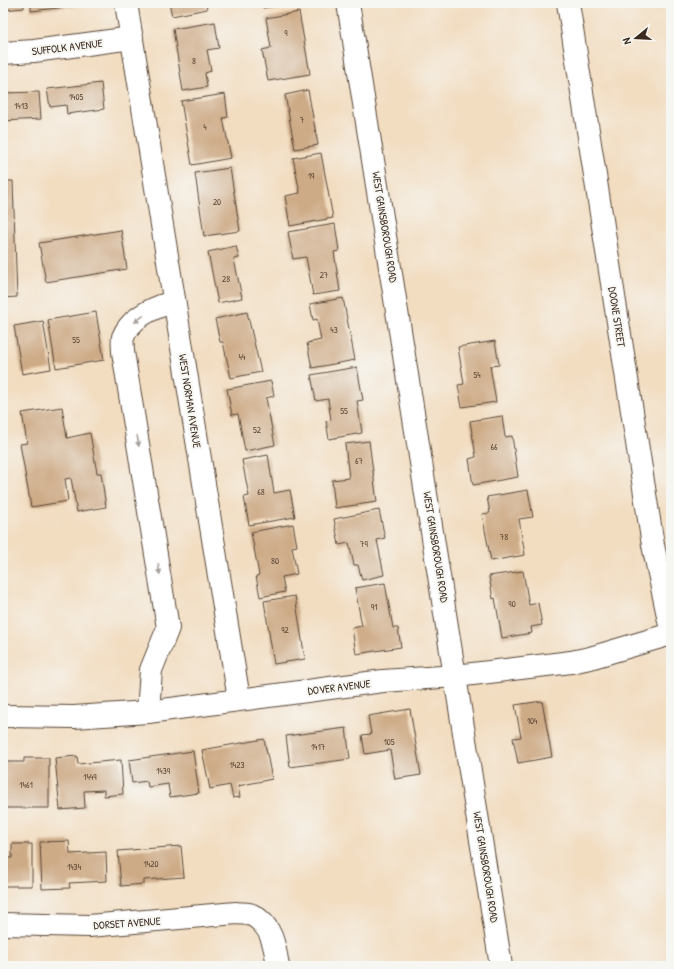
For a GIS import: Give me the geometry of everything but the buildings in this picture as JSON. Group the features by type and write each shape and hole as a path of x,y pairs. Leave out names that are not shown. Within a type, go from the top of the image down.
{"street":[{"name":"WEST NORMAN AVENUE","path":"126,3 173,302 239,699"},
{"name":"WEST GAINSBOROUGH ROAD","path":"348,3 501,966"},
{"name":"DOONE STREET","path":"568,3 653,545 671,630"},
{"name":"SUFFOLK AVENUE","path":"3,53 34,52 132,38"},
{"path":"148,712 151,670 168,628 124,360 123,338 129,327 154,308 173,302"},
{"name":"DOVER AVENUE","path":"3,716 74,717 148,712 384,681 456,676 571,662 590,658 671,634"},
{"name":"DORSET AVENUE","path":"3,924 90,926 236,913 251,915 264,925 274,941 278,966"}]}
